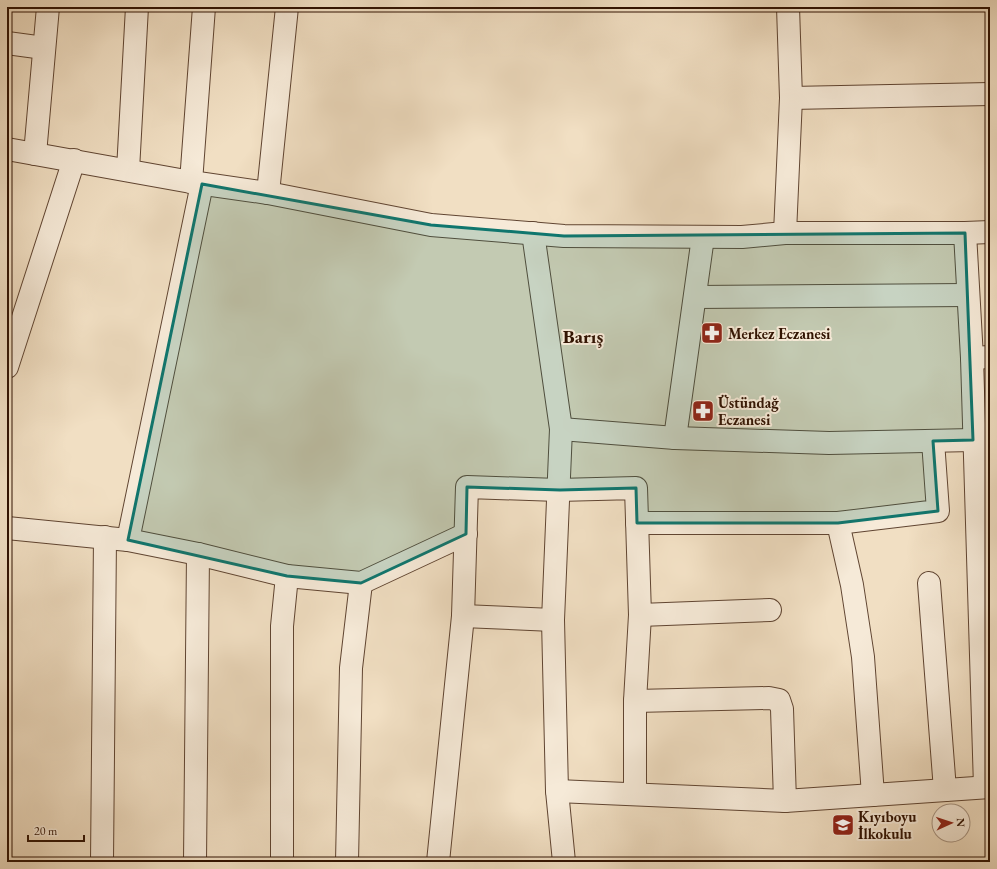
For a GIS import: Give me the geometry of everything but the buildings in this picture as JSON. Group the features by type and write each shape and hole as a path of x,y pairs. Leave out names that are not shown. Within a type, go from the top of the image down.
{"street":[{"path":"35,154 48,7"},
{"path":"128,170 137,7"},
{"path":"128,540 196,183 204,7"},
{"path":"268,193 287,7"},
{"path":"785,233 791,98 788,7"},
{"path":"7,43 44,48"},
{"path":"791,98 990,94"},
{"path":"7,149 196,183 268,193 431,225 564,236 742,237 785,233 990,232"},
{"path":"7,367 74,160"},
{"path":"534,233 561,429 553,620 557,791 564,862"},
{"path":"557,791 785,802 987,787 983,535 979,450 981,358 968,294 965,233"},
{"path":"675,438 703,237"},
{"path":"695,296 968,294"},
{"path":"561,429 675,438 829,443 933,441 979,450"},
{"path":"637,523 838,523 938,511 933,441"},
{"path":"438,862 463,616 467,487 558,490 636,488 640,616 635,701 635,794"},
{"path":"838,523 852,585 863,657 873,795"},
{"path":"7,528 128,540 198,554 288,576 361,583 466,534"},
{"path":"102,862 105,537"},
{"path":"195,862 198,554"},
{"path":"282,862 282,626 288,576"},
{"path":"347,862 351,668 361,583"},
{"path":"929,584 945,790"},
{"path":"640,616 770,610"},
{"path":"463,616 553,620"},
{"path":"635,701 769,698 779,700 782,709 785,802"}],"highlighted area":[{"path":"202,184 431,225 564,236 965,233 973,440 933,441 938,511 838,523 637,523 636,488 560,490 467,487 466,534 361,583 287,576 128,540"}],"place":[{"name":"Merkez Eczanesi","path":"712,333"},
{"name":"Üstündağ Eczanesi","path":"703,411"},
{"name":"Kıyıboyu İlkokulu","path":"843,825"}],"district":[{"name":"Barış","path":"583,336"}]}
